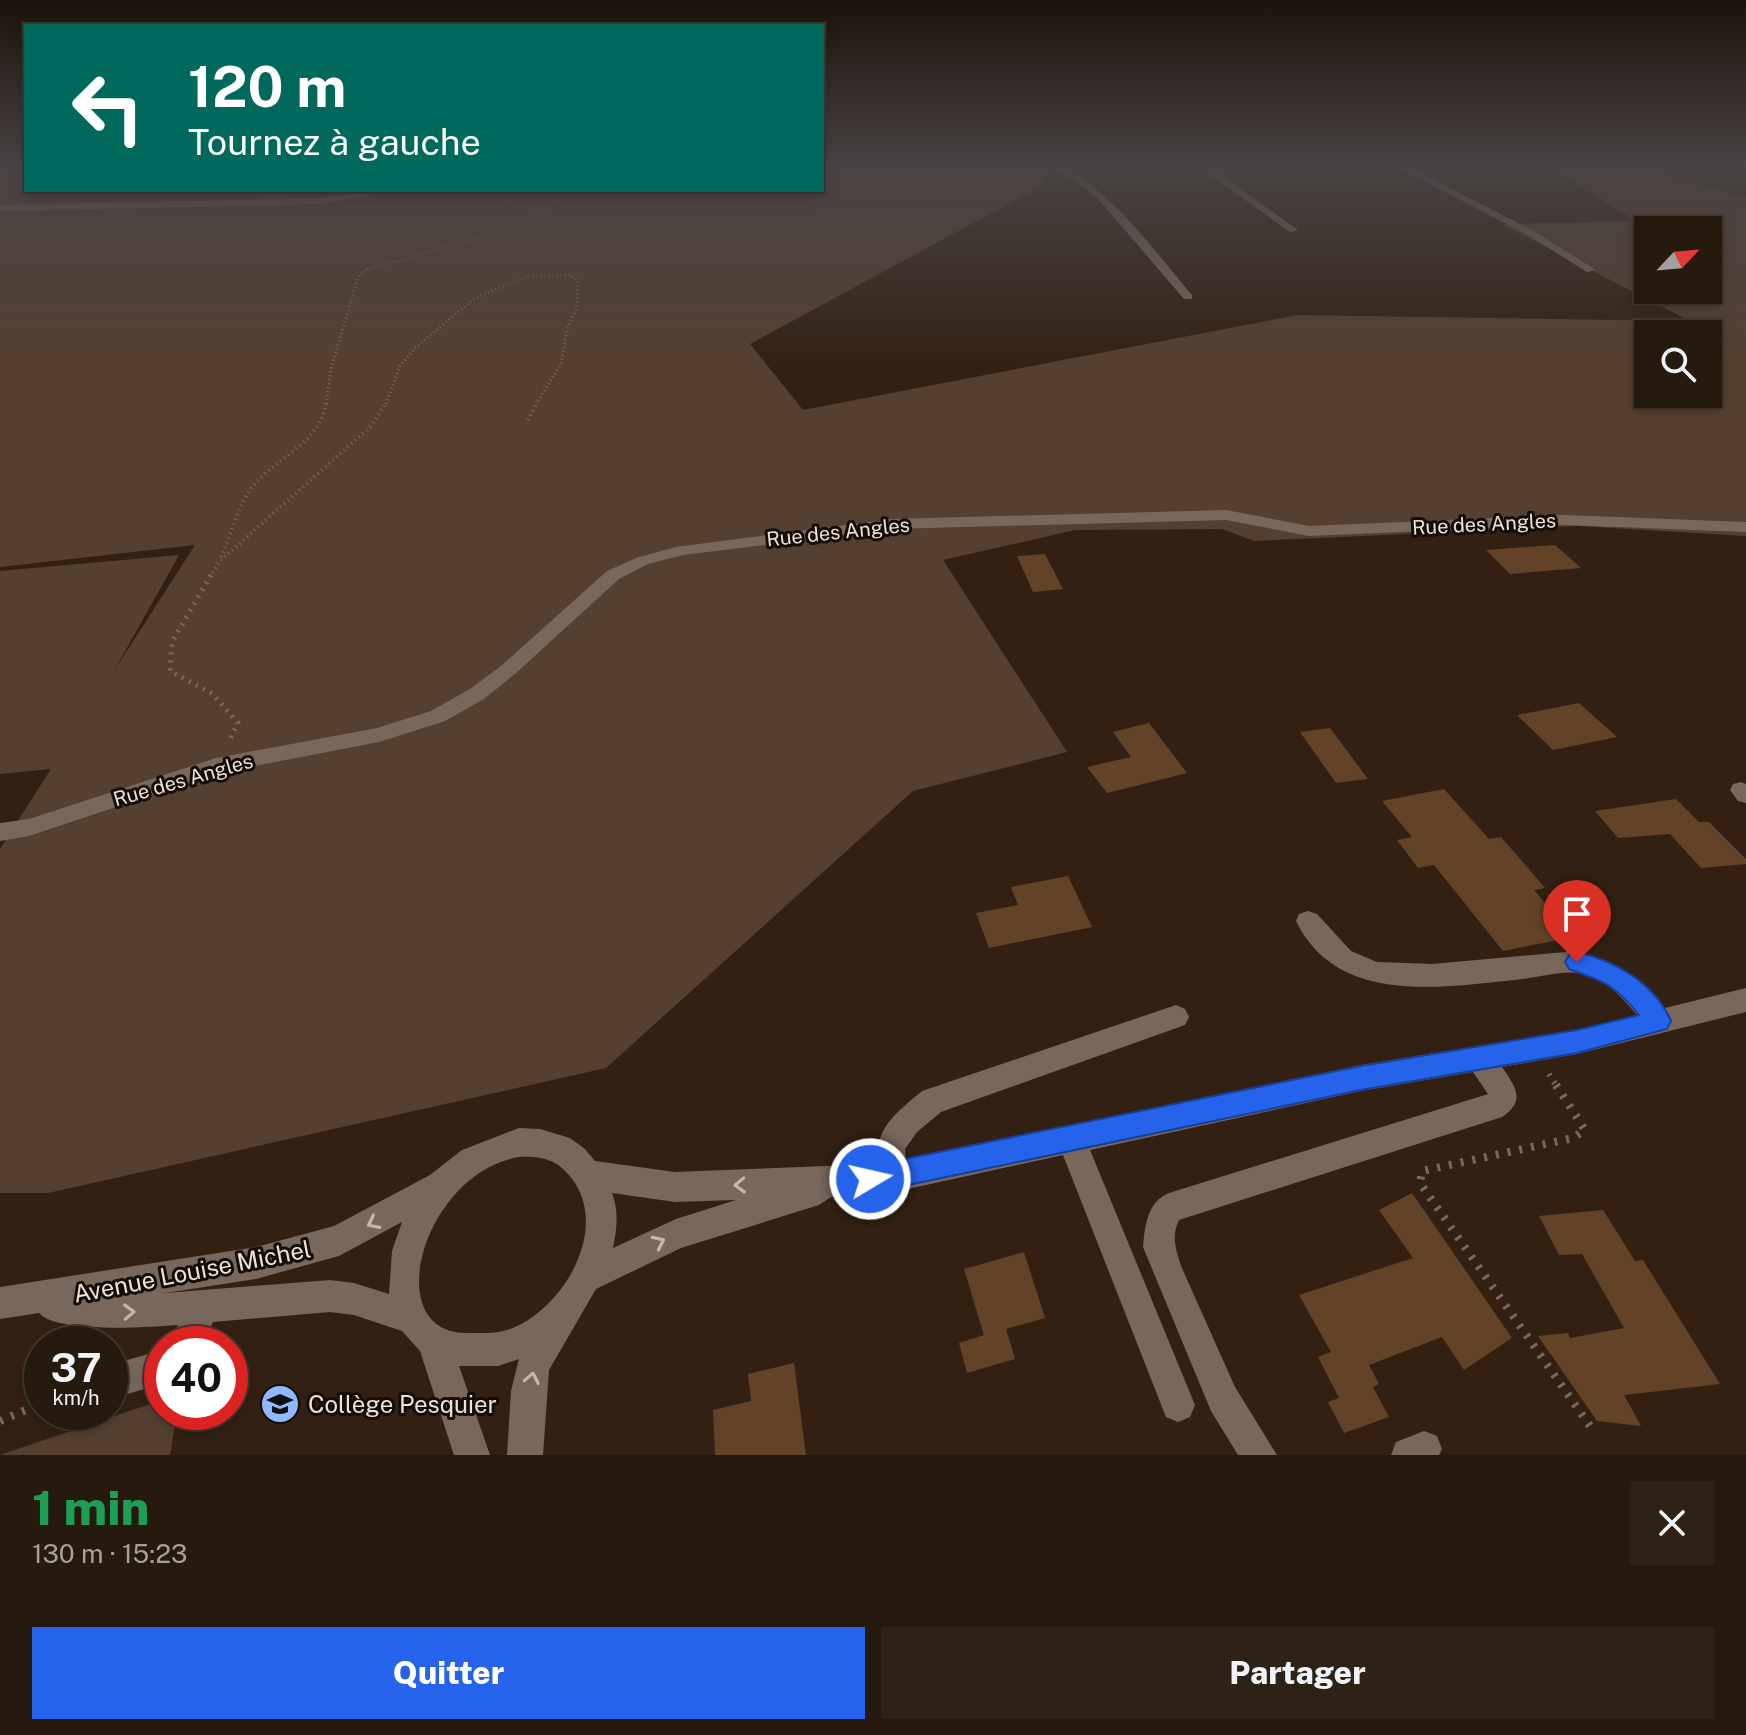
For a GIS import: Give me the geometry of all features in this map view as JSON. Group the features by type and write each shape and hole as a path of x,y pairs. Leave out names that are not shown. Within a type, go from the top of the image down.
{"street":[{"path":"1132,232 1188,297"},
{"path":"1528,232 1591,270"},
{"name":"Rue des Angles","path":"0,832 29,827 216,766 379,735 438,716 477,694 509,669 613,575 642,561 682,550 892,524 1226,515 1309,531 1565,520 1746,527"},
{"path":"1308,921 1336,954 1358,968 1397,977 1577,962 1604,968 1632,989 1659,1021"},
{"path":"591,1175 675,1187 846,1182 894,1177 1361,1078 1480,1060 1746,1000"},
{"path":"894,1177 890,1145 907,1122 932,1101 1176,1017"},
{"path":"1259,1455 1223,1399 1167,1270 1159,1247 1160,1225 1169,1208 1492,1107 1503,1100 1502,1091 1480,1060"},
{"path":"1071,1138 1178,1405"},
{"path":"472,1455 401,1281 404,1251 415,1220 440,1184 471,1159 506,1145 540,1143 569,1153 591,1175 602,1204 601,1238 589,1276 532,1368 525,1455"},
{"path":"589,1276 676,1234 846,1182"},
{"name":"Avenue Louise Michel","path":"12,1302 256,1263 339,1240 440,1184"},
{"name":"Avenue Louise Michel","path":"12,1302 121,1313 330,1296 354,1299 423,1330"},
{"path":"194,1326 203,1307"},
{"path":"423,1330 451,1351 500,1349 529,1337 566,1309"}],"path":[{"path":"216,766 238,723 213,694 170,671 172,642 219,562 253,485 303,443 324,419 331,369 359,274 373,266 498,232"},
{"path":"219,562 370,427 388,401 400,366 414,349 475,298 529,276 571,275 578,281 577,308 567,329 561,364 547,381 528,420"},
{"path":"1546,1070 1585,1130 1573,1138 1422,1171 1420,1183 1592,1429"},
{"path":"0,1421 24,1411"}],"shaded area":[{"path":"0,232 957,232 750,344 803,410 1298,315 1634,320 1634,408 1722,408 1722,320 1688,320 1657,304 1722,304 1722,232 1746,232 1746,536 1578,526 1254,541 1222,529 1075,530 943,560 1067,752 913,791 606,1068 48,1193 0,1193 0,849 51,769 0,774 0,571 179,555 114,671 195,545 0,567"},
{"path":"1517,232 1634,232 1634,292"},
{"path":"144,1406 144,1430 174,1430 170,1455 0,1455 74,1430 128,1430 128,1412"}],"building":[{"path":"1555,545 1581,568 1510,574 1486,550"},
{"path":"1045,554 1063,589 1033,592 1017,556"},
{"path":"1579,703 1617,737 1553,750 1517,715"},
{"path":"1149,723 1187,773 1107,793 1087,767 1131,757 1113,732"},
{"path":"1330,728 1368,779 1336,783 1300,732"},
{"path":"1444,789 1489,839 1501,837 1545,888 1534,890 1574,937 1503,951 1434,865 1418,868 1397,840 1412,837 1382,801"},
{"path":"1676,799 1699,822 1709,822 1746,859 1746,864 1701,868 1670,834 1618,838 1595,811"},
{"path":"1068,876 1092,927 989,948 976,913 1018,905 1011,887"},
{"path":"1412,1193 1512,1338 1464,1370 1442,1337 1369,1365 1379,1384 1373,1387 1389,1417 1344,1433 1328,1402 1339,1398 1318,1357 1331,1352 1299,1295 1413,1258 1379,1210"},
{"path":"1603,1210 1635,1261 1643,1260 1720,1384 1624,1395 1641,1426 1597,1421 1538,1336 1568,1333 1570,1338 1624,1328 1582,1254 1559,1255 1539,1216"},
{"path":"1024,1252 1045,1318 1006,1329 1015,1359 967,1373 959,1343 984,1335 964,1269"},
{"path":"794,1363 806,1455 715,1455 713,1410 751,1401 748,1374"}],"place":[{"name":"Collège Pesquier","path":"280,1404"}],"route":[{"path":"870,1179 894,1177 1361,1078 1577,1042 1659,1021 1632,989 1604,968 1577,962"}]}
